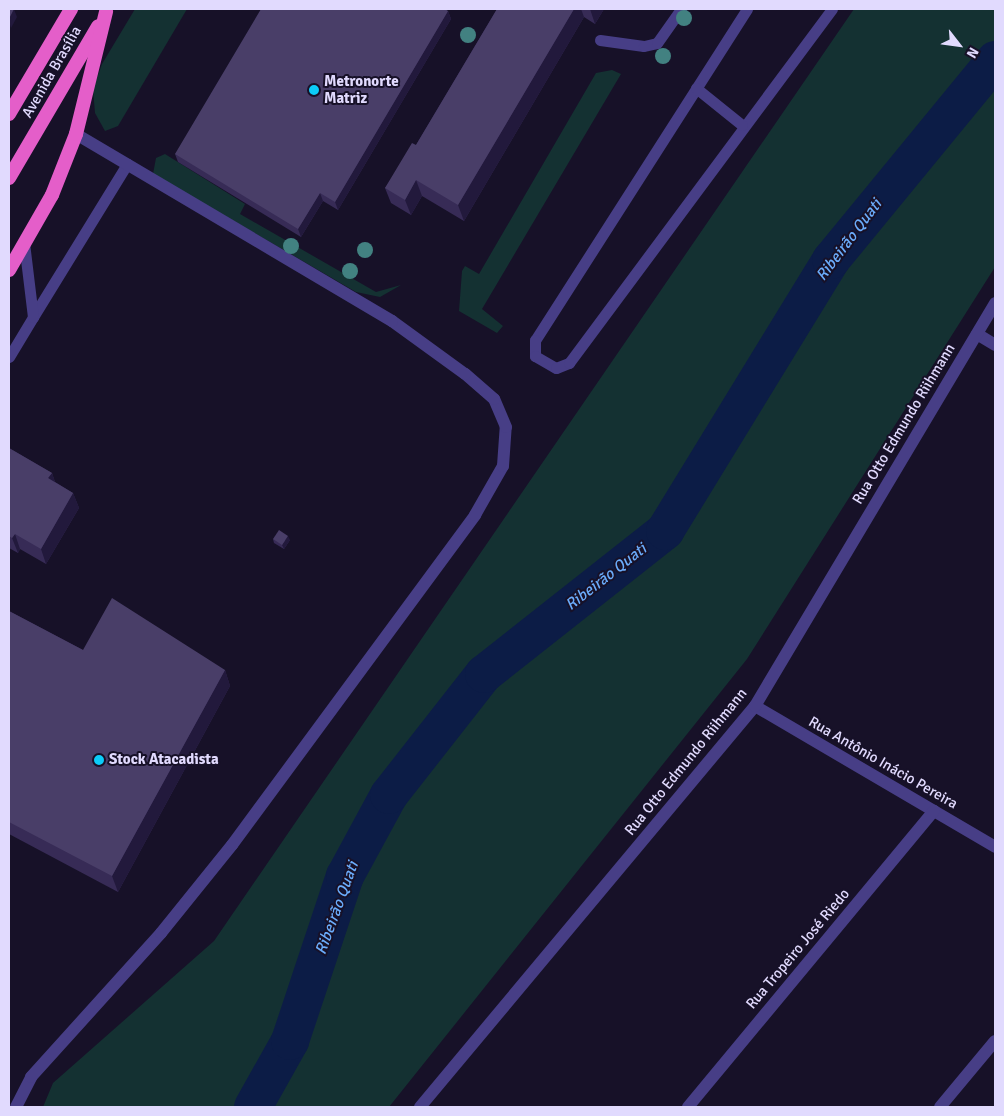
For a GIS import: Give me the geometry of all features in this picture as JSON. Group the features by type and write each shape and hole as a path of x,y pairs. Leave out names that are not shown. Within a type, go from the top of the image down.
{"highway":[{"name":"Avenida Brasília","path":"9,114 70,9"},
{"name":"Avenida Brasília","path":"9,178 107,10"},
{"path":"9,270 52,195 76,134 107,10"}],"street":[{"path":"16,1107 31,1076 161,933 232,845 475,515 503,466 506,427 494,399 465,374 392,321 76,134"},
{"name":"Rua Otto Edmundo Riihmann","path":"420,1107 755,706 995,303"},
{"path":"977,334 995,345"},
{"name":"Rua Antônio Inácio Pereira","path":"755,706 995,847"},
{"name":"Rua Tropeiro José Riedo","path":"688,1107 934,811"},
{"path":"940,1107 995,1040"}],"lane":[{"path":"600,40 644,46 657,43 682,9"},
{"path":"747,9 535,340 535,356 556,368 569,363 742,124 832,9"},
{"path":"696,88 742,124"},
{"path":"9,357 127,164"},
{"path":"24,243 33,317"}],"green space":[{"path":"135,9 187,9 118,126 105,131 95,113 93,89 102,64"},
{"path":"854,9 995,9 995,267 747,659 389,1107 43,1107 53,1083 214,941"},
{"path":"612,70 621,74 482,309 503,326 497,333 459,311 462,271 465,266 479,274 596,73"},
{"path":"165,154 245,204 240,214 376,292 401,285 380,297 356,292 153,174 156,158"}],"building":[{"path":"9,9 14,9 9,19"},
{"name":"Metronorte Matriz","path":"261,9 445,9 448,11 335,202 320,193 298,229 175,154"},
{"path":"497,9 574,9 458,205 416,180 405,200 385,188 412,143 416,145"},
{"path":"9,448 52,473 48,478 73,493 41,549 15,534 12,538 9,536"},
{"path":"279,530 288,536 282,545 273,539"},
{"name":"Stock Atacadista","path":"112,598 225,670 112,876 9,822 9,611 83,650"}],"waterway":[{"name":"Ribeirão Quati","path":"253,1107 290,1041 345,876 389,795 484,674 665,531 831,260 995,60"}],"place":[{"name":"Metronorte Matriz","path":"314,90"},
{"name":"Stock Atacadista","path":"99,760"}]}
